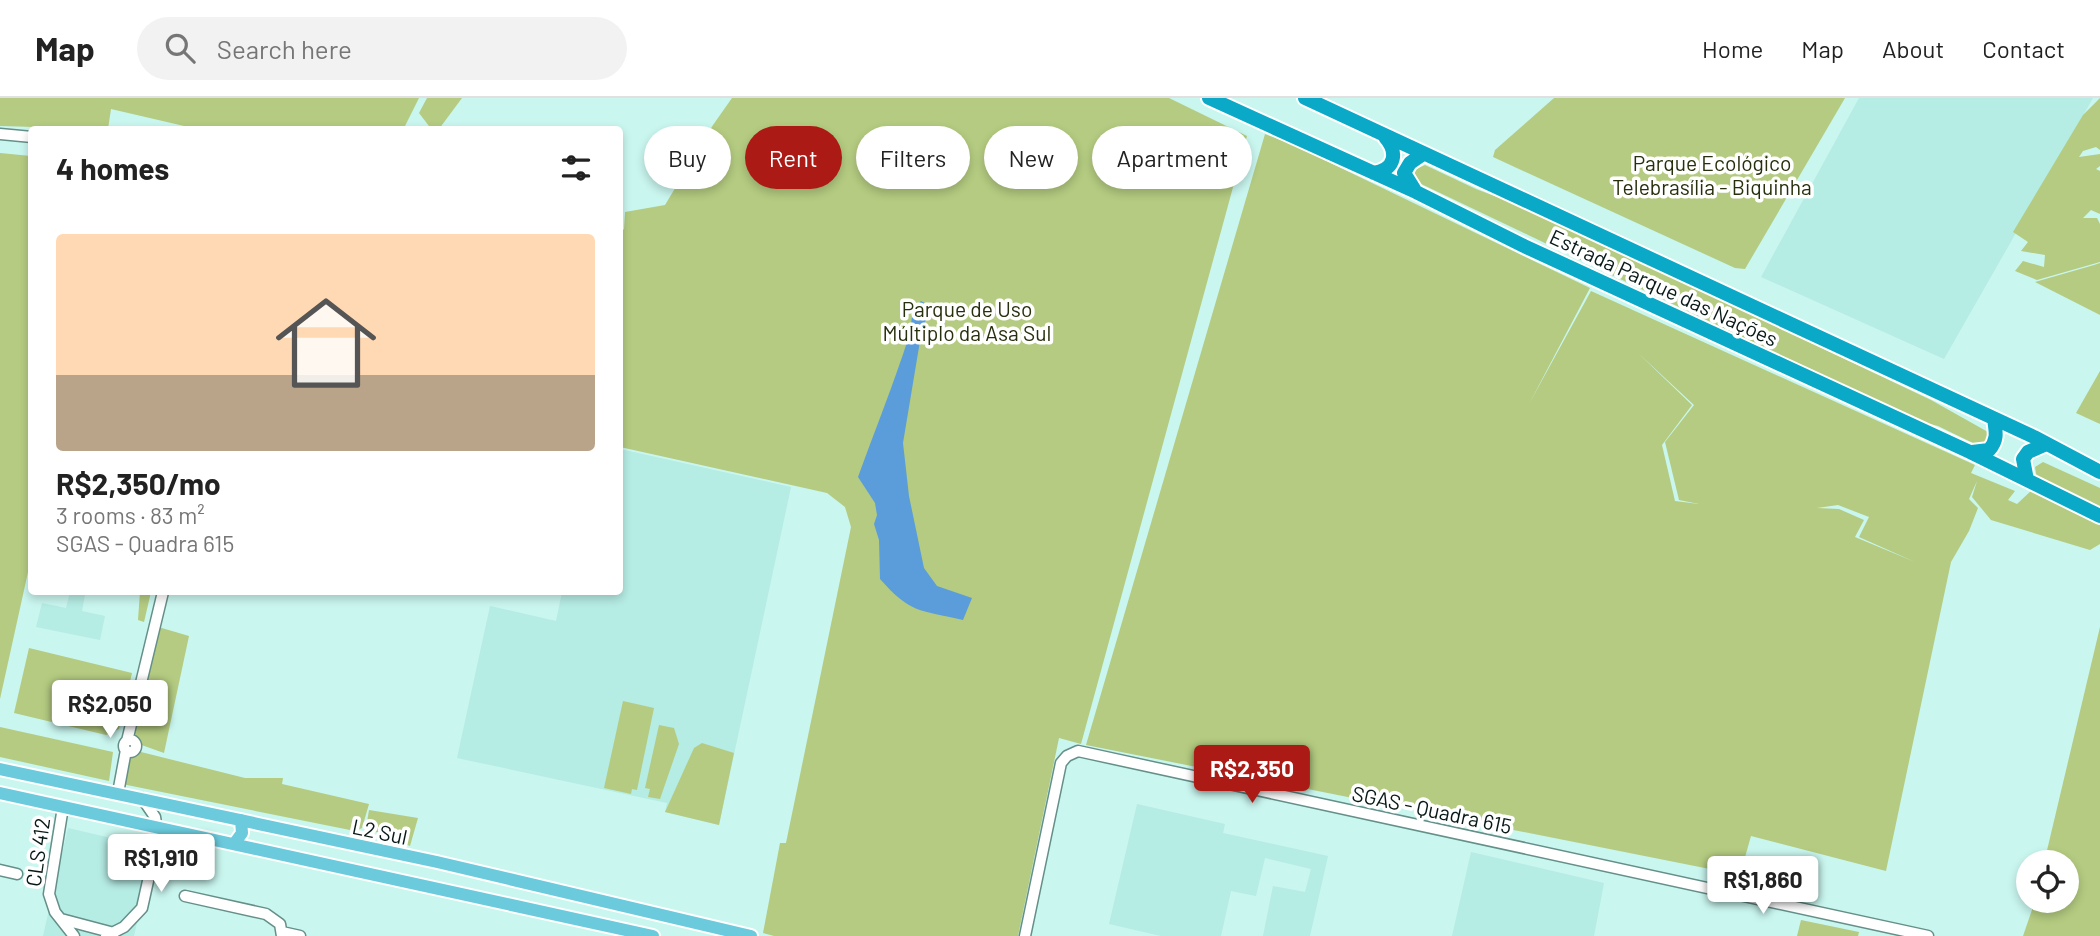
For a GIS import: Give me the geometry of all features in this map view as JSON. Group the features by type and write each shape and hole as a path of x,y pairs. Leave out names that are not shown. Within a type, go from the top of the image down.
{"highway":[{"name":"Estrada Parque das Nações","path":"1209,98 1416,192 1524,246 1970,452 2100,516"},
{"name":"Estrada Parque das Nações","path":"1304,98 2046,443 2100,472"},
{"path":"1374,173 1388,167 1394,157 1395,149 1384,136"},
{"path":"1416,192 1404,173 1412,160 1423,154"},
{"path":"1970,452 1989,450 1994,444 1997,437 1994,419"},
{"path":"2027,480 2023,459 2046,443"}],"main road":[{"name":"L2 Sul","path":"0,769 437,862 751,936"},
{"name":"L2 Sul","path":"0,793 653,936"},
{"path":"234,844 242,833 240,820"},
{"path":"261,850 258,837 266,826"}],"street":[{"path":"0,134 28,137"},
{"path":"118,793 162,595"},
{"name":"SGAS - Quadra 615","path":"1024,936 1061,763 1067,756 1078,751 1928,936"},
{"path":"60,919 110,934 142,908 157,844 158,828 142,798"},
{"name":"CLS 412","path":"63,807 49,894 60,919 74,936"},
{"path":"0,870 17,874"},
{"path":"185,896 266,914 280,924 282,934 300,936"}],"shaded area":[{"path":"1859,98 2093,98 1944,359 1761,277"},
{"path":"623,450 791,487 719,825 665,812 667,803 457,758 490,606 556,621 561,595 623,595"},
{"path":"69,595 85,595 82,611 105,616 100,640 36,627 42,603 66,608"},
{"path":"1137,804 1225,824 1223,833 1328,856 1310,936 1263,936 1273,886 1305,892 1311,869 1265,858 1256,896 1231,891 1221,936 1161,936 1109,924"},
{"path":"68,828 154,848 134,936 43,936"},
{"path":"1471,852 1604,883 1594,936 1452,936"}],"green space":[{"path":"0,98 419,98 405,126 184,126 111,109 108,126 0,126"},
{"path":"427,98 462,98 441,126 429,126 419,113"},
{"name":"Parque de Uso Múltiplo da Asa Sul","path":"732,98 1169,98 1226,126 1092,126 1092,189 1233,189 1081,744 1059,738 1018,936 774,936 763,933 780,843 786,843 851,527 845,507 827,493 623,448 625,212 665,205 675,189 731,189 731,126 712,126"},
{"name":"Parque Ecológico Telebrasília - Biquinha","path":"1554,98 1845,98 1745,269 1735,268 1493,157 1495,150"},
{"path":"2100,98 2100,150 2096,147 2083,151 2079,157 2100,154 2100,166 2096,169 2100,171 2100,214 2091,210 2083,218 2097,218 2100,224 2100,262 2037,280 2015,271 2023,261 2044,267 2045,255 2021,251 2028,242 2013,232 2083,115"},
{"path":"1265,134 1289,143 1590,288 1529,404 1591,291 1975,465 1971,473 2015,491 2008,500 2017,504 2033,489 2100,524 2100,544 2090,550 1991,520 1972,497 1977,481 1969,499 1978,508 1969,531 1951,562 1886,871 1751,836 1740,875 1086,745 1249,189 1252,189 1252,178","holes":["1637,352 1694,405 1665,442 1679,500 1699,504 1675,501 1662,445 1692,405","1838,505 1869,517 1859,537 1915,562 1855,537 1864,520 1839,509 1817,508"]},
{"path":"0,153 28,156 28,572 0,699"},
{"path":"1425,165 1476,189 1527,208 1931,400 1988,432 1989,442 1979,446 1938,426 1918,421 1417,182 1414,170"},
{"path":"2100,263 2100,315 2035,282 2094,265"},
{"path":"2100,371 2100,424 2076,413"},
{"path":"2043,462 2100,488 2100,508 2037,479 2035,467"},
{"path":"140,595 150,595 144,622 138,620"},
{"path":"155,626 189,636 164,753 136,743 134,722"},
{"path":"2100,627 2100,936 2023,936 2031,913 2079,913 2079,850 2047,850"},
{"path":"29,648 132,673 119,729 106,735 14,713"},
{"path":"623,701 654,708 637,790 632,789 631,794 604,788"},
{"path":"659,725 674,728 679,744 660,799 648,797 650,789 645,788"},
{"path":"0,727 113,752 109,781 0,757"},
{"path":"702,743 734,753 719,825 665,812 694,748"},
{"path":"141,752 245,778 283,778 282,784 369,804 362,828 355,831 122,784 132,753"},
{"path":"369,810 418,818 410,846 366,828"},
{"path":"1801,920 1859,932 1858,936 1797,936"}],"water":[{"path":"921,301 930,306 921,335 903,443 909,496 924,568 937,586 972,598 963,620 917,609 900,599 880,579 879,540 874,524 877,515 875,503 858,477 903,354 913,313"}]}
